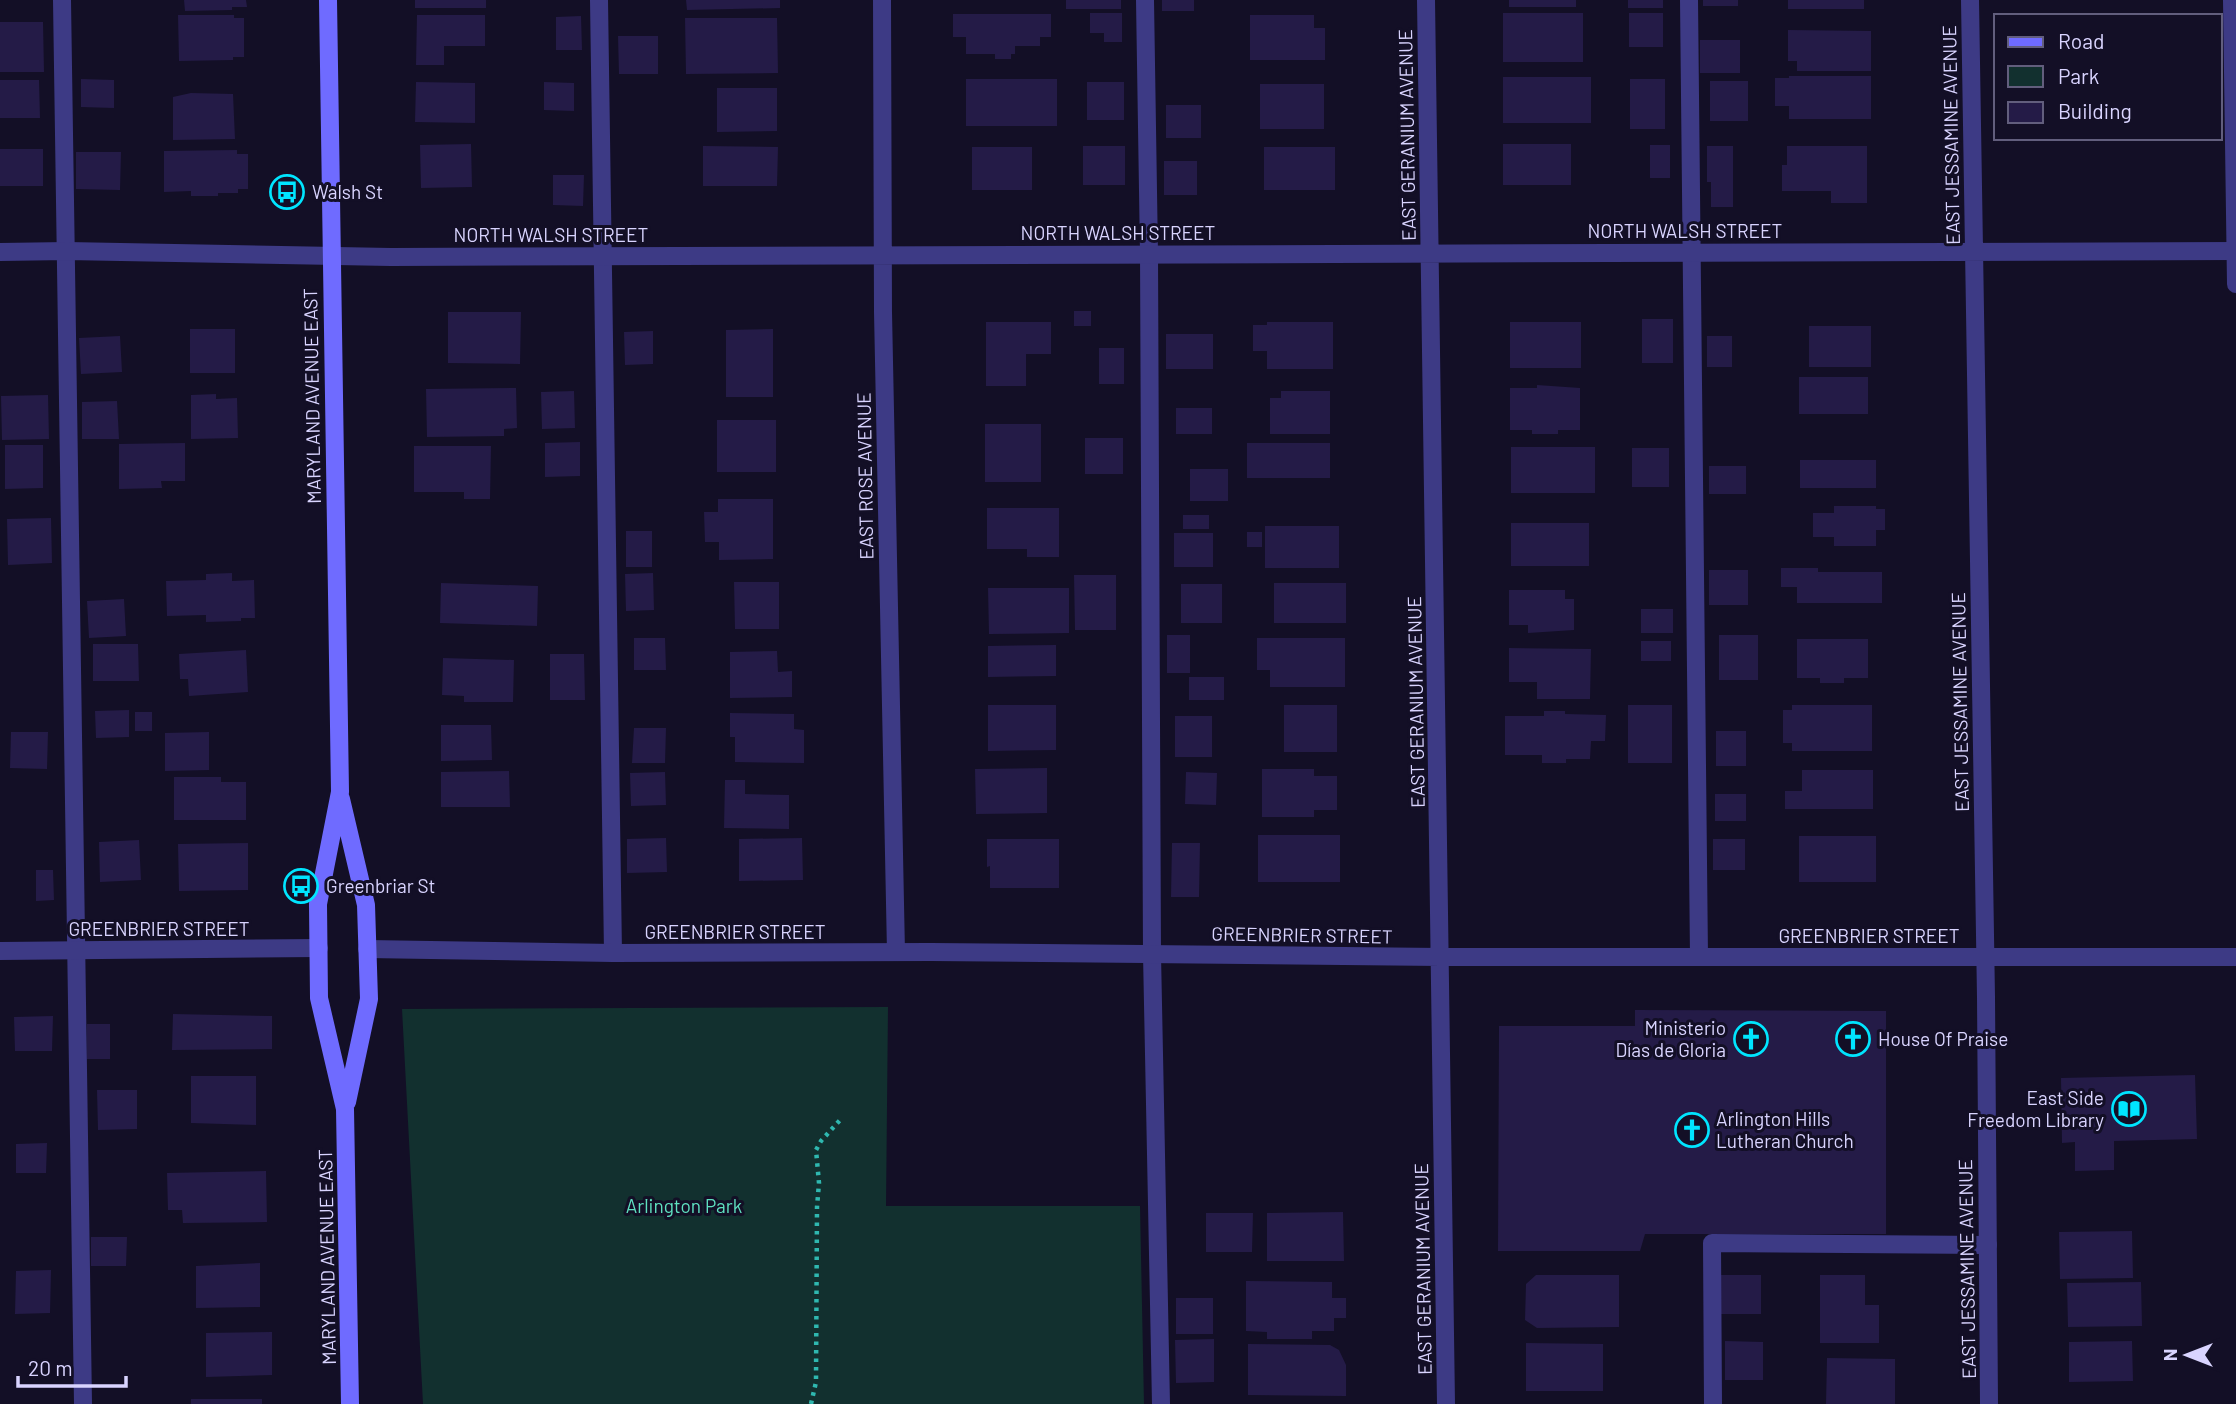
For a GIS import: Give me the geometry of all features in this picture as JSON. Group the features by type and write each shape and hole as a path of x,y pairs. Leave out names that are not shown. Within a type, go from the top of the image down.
{"main road":[{"name":"MARYLAND AVENUE EAST","path":"328,0 340,792 366,905 369,999 345,1109"},
{"name":"MARYLAND AVENUE EAST","path":"340,792 318,904 319,998 345,1109 350,1404"}],"street":[{"path":"62,0 83,1404"},
{"path":"599,0 613,953"},
{"name":"EAST ROSE AVENUE","path":"882,0 883,255 896,952"},
{"path":"1144,0 1149,254 1152,954 1161,1404"},
{"name":"EAST GERANIUM AVENUE","path":"1426,0 1446,1404"},
{"path":"1689,0 1699,957"},
{"name":"EAST JESSAMINE AVENUE","path":"1970,0 1989,1404"},
{"path":"2232,0 2236,284"},
{"name":"NORTH WALSH STREET","path":"0,252 603,256 2236,251"},
{"name":"GREENBRIER STREET","path":"0,951 319,948"},
{"name":"GREENBRIER STREET","path":"367,949 613,953 896,952 1441,957 2236,957"},
{"path":"1713,1404 1712,1242 1988,1245"}],"path":[{"path":"811,1404 816,1382 819,1183 816,1150 841,1119"}],"green space":[{"name":"Arlington Park","path":"888,1007 886,1206 1140,1206 1144,1404 423,1404 402,1009"}],"building":[{"path":"184,0 246,0 247,7 185,11"},
{"path":"415,0 486,0 486,8 415,8"},
{"path":"686,0 780,0 780,8 687,10"},
{"path":"1066,0 1121,0 1121,9 1066,9"},
{"path":"1162,0 1194,0 1194,11 1162,11"},
{"path":"1509,0 1576,0 1576,7 1509,7"},
{"path":"1628,0 1663,0 1663,8 1628,8"},
{"path":"1703,0 1738,0 1738,6 1703,6"},
{"path":"1788,0 1864,0 1864,9 1788,9"},
{"path":"1090,13 1122,13 1122,42 1104,42 1104,33 1090,33"},
{"path":"1503,13 1583,13 1583,62 1503,62"},
{"path":"1629,13 1663,13 1663,47 1629,47"},
{"path":"953,14 1051,14 1051,37 1040,37 1040,46 1015,46 1015,54 1011,54 1011,59 995,59 995,54 966,54 966,37 953,37"},
{"path":"178,15 234,15 234,18 244,18 244,57 233,57 233,60 179,61"},
{"path":"417,15 485,15 485,46 444,46 444,65 416,65"},
{"path":"1250,15 1314,15 1314,28 1325,28 1325,60 1250,60"},
{"path":"581,16 582,50 556,50 556,17"},
{"path":"685,18 777,18 778,73 686,74"},
{"path":"0,22 43,22 44,72 0,72"},
{"path":"1788,30 1871,31 1871,71 1797,71 1797,61 1788,61"},
{"path":"618,36 658,36 658,74 619,74"},
{"path":"1700,40 1740,40 1740,73 1700,73"},
{"path":"1871,76 1871,119 1789,119 1789,106 1775,106 1775,78"},
{"path":"1503,77 1591,77 1591,123 1503,123"},
{"path":"81,79 114,80 114,108 81,107"},
{"path":"966,79 1057,79 1057,126 966,126"},
{"path":"1630,79 1665,79 1665,129 1630,129"},
{"path":"0,80 39,80 40,118 0,118"},
{"path":"1710,81 1748,81 1748,121 1710,121"},
{"path":"416,82 475,83 475,123 415,122"},
{"path":"544,82 574,83 574,111 544,110"},
{"path":"1087,82 1124,82 1124,120 1087,120"},
{"path":"1260,84 1324,84 1324,129 1260,129"},
{"path":"717,88 777,88 777,131 717,132"},
{"path":"191,93 233,94 235,139 173,140 173,97"},
{"path":"1166,105 1201,105 1201,138 1166,138"},
{"path":"471,144 472,187 421,188 420,145"},
{"path":"1503,144 1571,144 1571,185 1503,185"},
{"path":"1650,145 1670,145 1670,178 1650,178"},
{"path":"703,146 778,147 777,186 703,186"},
{"path":"1083,146 1125,146 1125,185 1083,185"},
{"path":"1707,146 1733,146 1733,207 1711,207 1711,182 1707,182"},
{"path":"1787,146 1867,146 1867,203 1831,203 1831,191 1782,191 1782,165 1787,165"},
{"path":"972,147 1032,147 1032,190 972,190"},
{"path":"1264,147 1335,147 1335,190 1264,190"},
{"path":"0,149 43,149 43,186 0,186"},
{"path":"237,150 237,154 248,154 248,189 238,189 238,193 218,193 218,196 191,196 191,191 164,192 164,151"},
{"path":"76,152 121,152 120,190 76,189"},
{"path":"1164,161 1197,161 1197,195 1164,195"},
{"path":"553,175 584,175 583,206 553,205"},
{"path":"1074,311 1091,311 1091,326 1074,326"},
{"path":"448,312 521,312 520,364 448,363"},
{"path":"1642,319 1673,319 1673,363 1642,363"},
{"path":"986,322 1051,322 1051,354 1026,354 1026,386 986,386"},
{"path":"1267,322 1333,322 1333,369 1267,369 1267,351 1253,351 1253,325 1267,325"},
{"path":"1510,322 1581,322 1581,368 1510,368"},
{"path":"1809,326 1871,326 1871,367 1809,367"},
{"path":"190,329 235,329 235,373 190,373"},
{"path":"773,329 773,397 726,397 726,330"},
{"path":"653,331 653,364 625,365 624,332"},
{"path":"1166,334 1213,334 1213,369 1166,369"},
{"path":"120,336 122,372 81,374 79,338"},
{"path":"1707,336 1732,336 1732,367 1707,367"},
{"path":"1099,348 1124,348 1124,384 1099,384"},
{"path":"1799,377 1868,377 1868,414 1799,414"},
{"path":"1537,385 1580,388 1580,430 1558,430 1558,434 1532,434 1532,430 1510,430 1510,388 1537,388"},
{"path":"516,388 517,428 504,429 504,436 427,437 426,389"},
{"path":"574,391 575,428 542,429 541,392"},
{"path":"1281,391 1330,391 1330,434 1270,434 1270,398 1281,398"},
{"path":"216,394 216,399 237,398 238,438 191,439 191,395"},
{"path":"48,395 49,439 2,440 1,396"},
{"path":"117,401 119,439 82,439 82,402"},
{"path":"1176,408 1212,408 1212,434 1176,434"},
{"path":"717,420 776,420 776,472 717,472"},
{"path":"985,424 1041,424 1041,482 985,482"},
{"path":"1085,438 1123,438 1123,474 1085,474"},
{"path":"580,442 580,476 545,477 545,443"},
{"path":"185,443 185,481 161,481 162,488 119,489 119,444"},
{"path":"1247,443 1330,443 1330,478 1247,478"},
{"path":"5,445 43,445 43,488 5,489"},
{"path":"414,446 491,446 490,499 464,499 464,492 414,492"},
{"path":"1511,447 1595,447 1595,493 1511,493"},
{"path":"1632,448 1669,448 1669,487 1632,487"},
{"path":"1800,460 1876,460 1876,488 1800,488"},
{"path":"1709,466 1746,466 1746,494 1709,494"},
{"path":"1190,469 1228,469 1228,501 1190,501"},
{"path":"718,499 773,499 773,559 719,560 719,542 705,542 704,512 718,512"},
{"path":"1834,506 1876,506 1876,509 1885,509 1885,530 1876,530 1876,546 1834,546 1834,537 1813,537 1813,513 1834,513"},
{"path":"987,508 1059,508 1059,557 1027,557 1027,549 987,549"},
{"path":"1183,515 1209,515 1209,529 1183,529"},
{"path":"51,518 52,563 8,565 7,519"},
{"path":"1511,523 1589,523 1589,566 1511,566"},
{"path":"1265,526 1339,526 1339,568 1265,568"},
{"path":"626,531 652,531 652,567 626,567"},
{"path":"1247,532 1262,532 1262,547 1247,547"},
{"path":"1174,533 1213,533 1213,567 1174,567"},
{"path":"1781,568 1818,568 1818,572 1882,572 1882,603 1797,603 1797,587 1781,587"},
{"path":"1709,570 1748,570 1748,605 1709,605"},
{"path":"232,573 232,581 254,580 255,618 206,622 206,615 167,616 166,581 206,580 206,574"},
{"path":"653,573 654,610 626,611 625,574"},
{"path":"1074,575 1116,575 1116,630 1075,630"},
{"path":"734,582 779,582 779,629 735,629"},
{"path":"441,583 538,586 537,626 440,623"},
{"path":"1274,583 1346,583 1346,623 1274,623"},
{"path":"1181,584 1222,584 1222,623 1181,623"},
{"path":"988,588 1069,588 1069,633 989,634"},
{"path":"1509,590 1565,590 1565,599 1574,599 1574,630 1528,633 1528,625 1509,625"},
{"path":"124,599 126,636 89,638 87,601"},
{"path":"1641,609 1673,609 1673,633 1641,633"},
{"path":"1167,635 1190,635 1190,673 1167,673"},
{"path":"1719,635 1758,635 1758,680 1719,680"},
{"path":"634,638 665,638 666,670 634,670"},
{"path":"1257,638 1345,638 1345,687 1270,687 1270,670 1257,670"},
{"path":"1797,639 1868,639 1868,678 1844,678 1844,683 1820,683 1820,678 1797,678"},
{"path":"1641,641 1671,641 1671,661 1641,661"},
{"path":"93,644 138,644 139,681 93,681"},
{"path":"1056,645 1056,676 988,677 988,646"},
{"path":"1509,648 1591,649 1590,699 1537,699 1537,682 1509,682"},
{"path":"246,650 248,692 189,696 188,679 180,679 179,654"},
{"path":"777,651 778,672 792,671 792,697 730,698 730,652"},
{"path":"550,654 584,654 585,700 550,700"},
{"path":"443,658 514,660 513,702 464,702 464,696 442,695"},
{"path":"1189,677 1224,677 1224,700 1189,700"},
{"path":"988,705 1056,705 1056,750 988,751"},
{"path":"1284,705 1337,705 1337,752 1284,752"},
{"path":"1628,705 1672,705 1672,763 1628,763"},
{"path":"1792,705 1872,705 1872,751 1792,751 1792,743 1783,743 1783,710 1792,710"},
{"path":"129,710 129,737 96,738 95,711"},
{"path":"1544,711 1606,715 1605,741 1591,741 1590,759 1566,759 1566,763 1542,763 1542,755 1505,755 1505,716 1544,716"},
{"path":"135,712 152,712 152,731 135,731"},
{"path":"730,713 794,714 794,729 804,730 804,763 735,762 735,737 730,737"},
{"path":"1175,716 1212,716 1212,757 1175,757"},
{"path":"441,725 491,725 492,760 441,761"},
{"path":"634,728 666,728 665,763 632,763"},
{"path":"1716,731 1746,731 1746,766 1716,766"},
{"path":"11,732 48,732 47,769 10,768"},
{"path":"209,732 209,770 165,771 165,733"},
{"path":"1047,768 1047,813 976,814 975,769"},
{"path":"1262,769 1314,769 1314,776 1337,776 1337,810 1314,810 1314,817 1262,817"},
{"path":"1802,770 1873,770 1873,809 1785,809 1785,791 1802,791"},
{"path":"509,771 510,807 441,807 441,772"},
{"path":"665,772 666,805 631,806 630,773"},
{"path":"1186,772 1217,773 1216,805 1185,804"},
{"path":"174,777 221,777 221,782 246,782 246,820 174,820"},
{"path":"725,780 745,780 745,794 789,795 789,829 724,828"},
{"path":"1715,794 1746,794 1746,821 1715,821"},
{"path":"1258,835 1340,835 1340,882 1258,882"},
{"path":"1799,836 1876,836 1876,882 1799,882"},
{"path":"666,838 667,872 627,873 627,839"},
{"path":"802,838 803,880 739,881 739,839"},
{"path":"987,839 1059,839 1059,888 990,888"},
{"path":"1713,839 1745,839 1745,870 1713,870"},
{"path":"139,840 141,880 100,882 99,842"},
{"path":"248,843 248,890 179,891 178,844"},
{"path":"1172,843 1200,843 1199,897 1171,897"},
{"path":"36,870 53,870 54,900 36,901"},
{"name":"Arlington Hills Lutheran Church","path":"1635,1010 1886,1011 1886,1234 1645,1234 1640,1251 1498,1251 1499,1026 1635,1026"},
{"path":"173,1014 272,1016 272,1049 172,1050"},
{"path":"53,1016 52,1051 15,1051 14,1017"},
{"path":"87,1024 110,1024 110,1059 87,1059"},
{"name":"East Side Freedom Library","path":"2195,1075 2197,1139 2114,1141 2114,1170 2075,1171 2075,1142 2062,1143 2061,1078"},
{"path":"191,1076 256,1076 256,1125 191,1123"},
{"path":"97,1090 137,1090 137,1129 98,1130"},
{"path":"47,1143 46,1173 16,1173 16,1144"},
{"path":"266,1171 267,1222 183,1223 182,1210 168,1210 167,1173"},
{"path":"1343,1212 1344,1261 1267,1261 1267,1213"},
{"path":"1206,1213 1253,1213 1252,1252 1206,1252"},
{"path":"2132,1231 2133,1278 2060,1279 2059,1232"},
{"path":"91,1237 127,1237 126,1266 91,1266"},
{"path":"260,1263 260,1307 196,1308 196,1266"},
{"path":"51,1270 50,1313 15,1314 16,1271"},
{"path":"1536,1275 1619,1275 1619,1327 1537,1328 1525,1320 1526,1284"},
{"path":"1719,1275 1761,1275 1761,1314 1719,1314"},
{"path":"1820,1275 1865,1275 1865,1305 1879,1305 1879,1343 1820,1343"},
{"path":"1246,1281 1332,1282 1332,1298 1346,1298 1346,1318 1334,1318 1334,1331 1312,1331 1312,1339 1267,1339 1267,1332 1246,1331"},
{"path":"2141,1282 2142,1326 2068,1327 2067,1283"},
{"path":"1176,1298 1213,1298 1213,1334 1176,1334"},
{"path":"272,1332 272,1375 206,1377 206,1333"},
{"path":"1214,1339 1214,1382 1176,1383 1175,1340"},
{"path":"1725,1341 1763,1342 1763,1380 1725,1380"},
{"path":"2132,1341 2133,1381 2069,1382 2069,1342"},
{"path":"1526,1343 1603,1344 1603,1391 1526,1391"},
{"path":"1248,1344 1330,1345 1339,1350 1346,1365 1346,1396 1248,1395"},
{"path":"1827,1358 1895,1359 1895,1404 1826,1404"},
{"path":"191,1399 262,1399 262,1404 191,1404"}],"place":[{"name":"Walsh St","path":"287,192"},
{"name":"Greenbriar St","path":"301,886"},
{"name":"Ministerio Días de Gloria","path":"1751,1039"},
{"name":"House Of Praise","path":"1853,1039"},
{"name":"East Side Freedom Library","path":"2129,1109"},
{"name":"Arlington Hills Lutheran Church","path":"1692,1130"}]}
